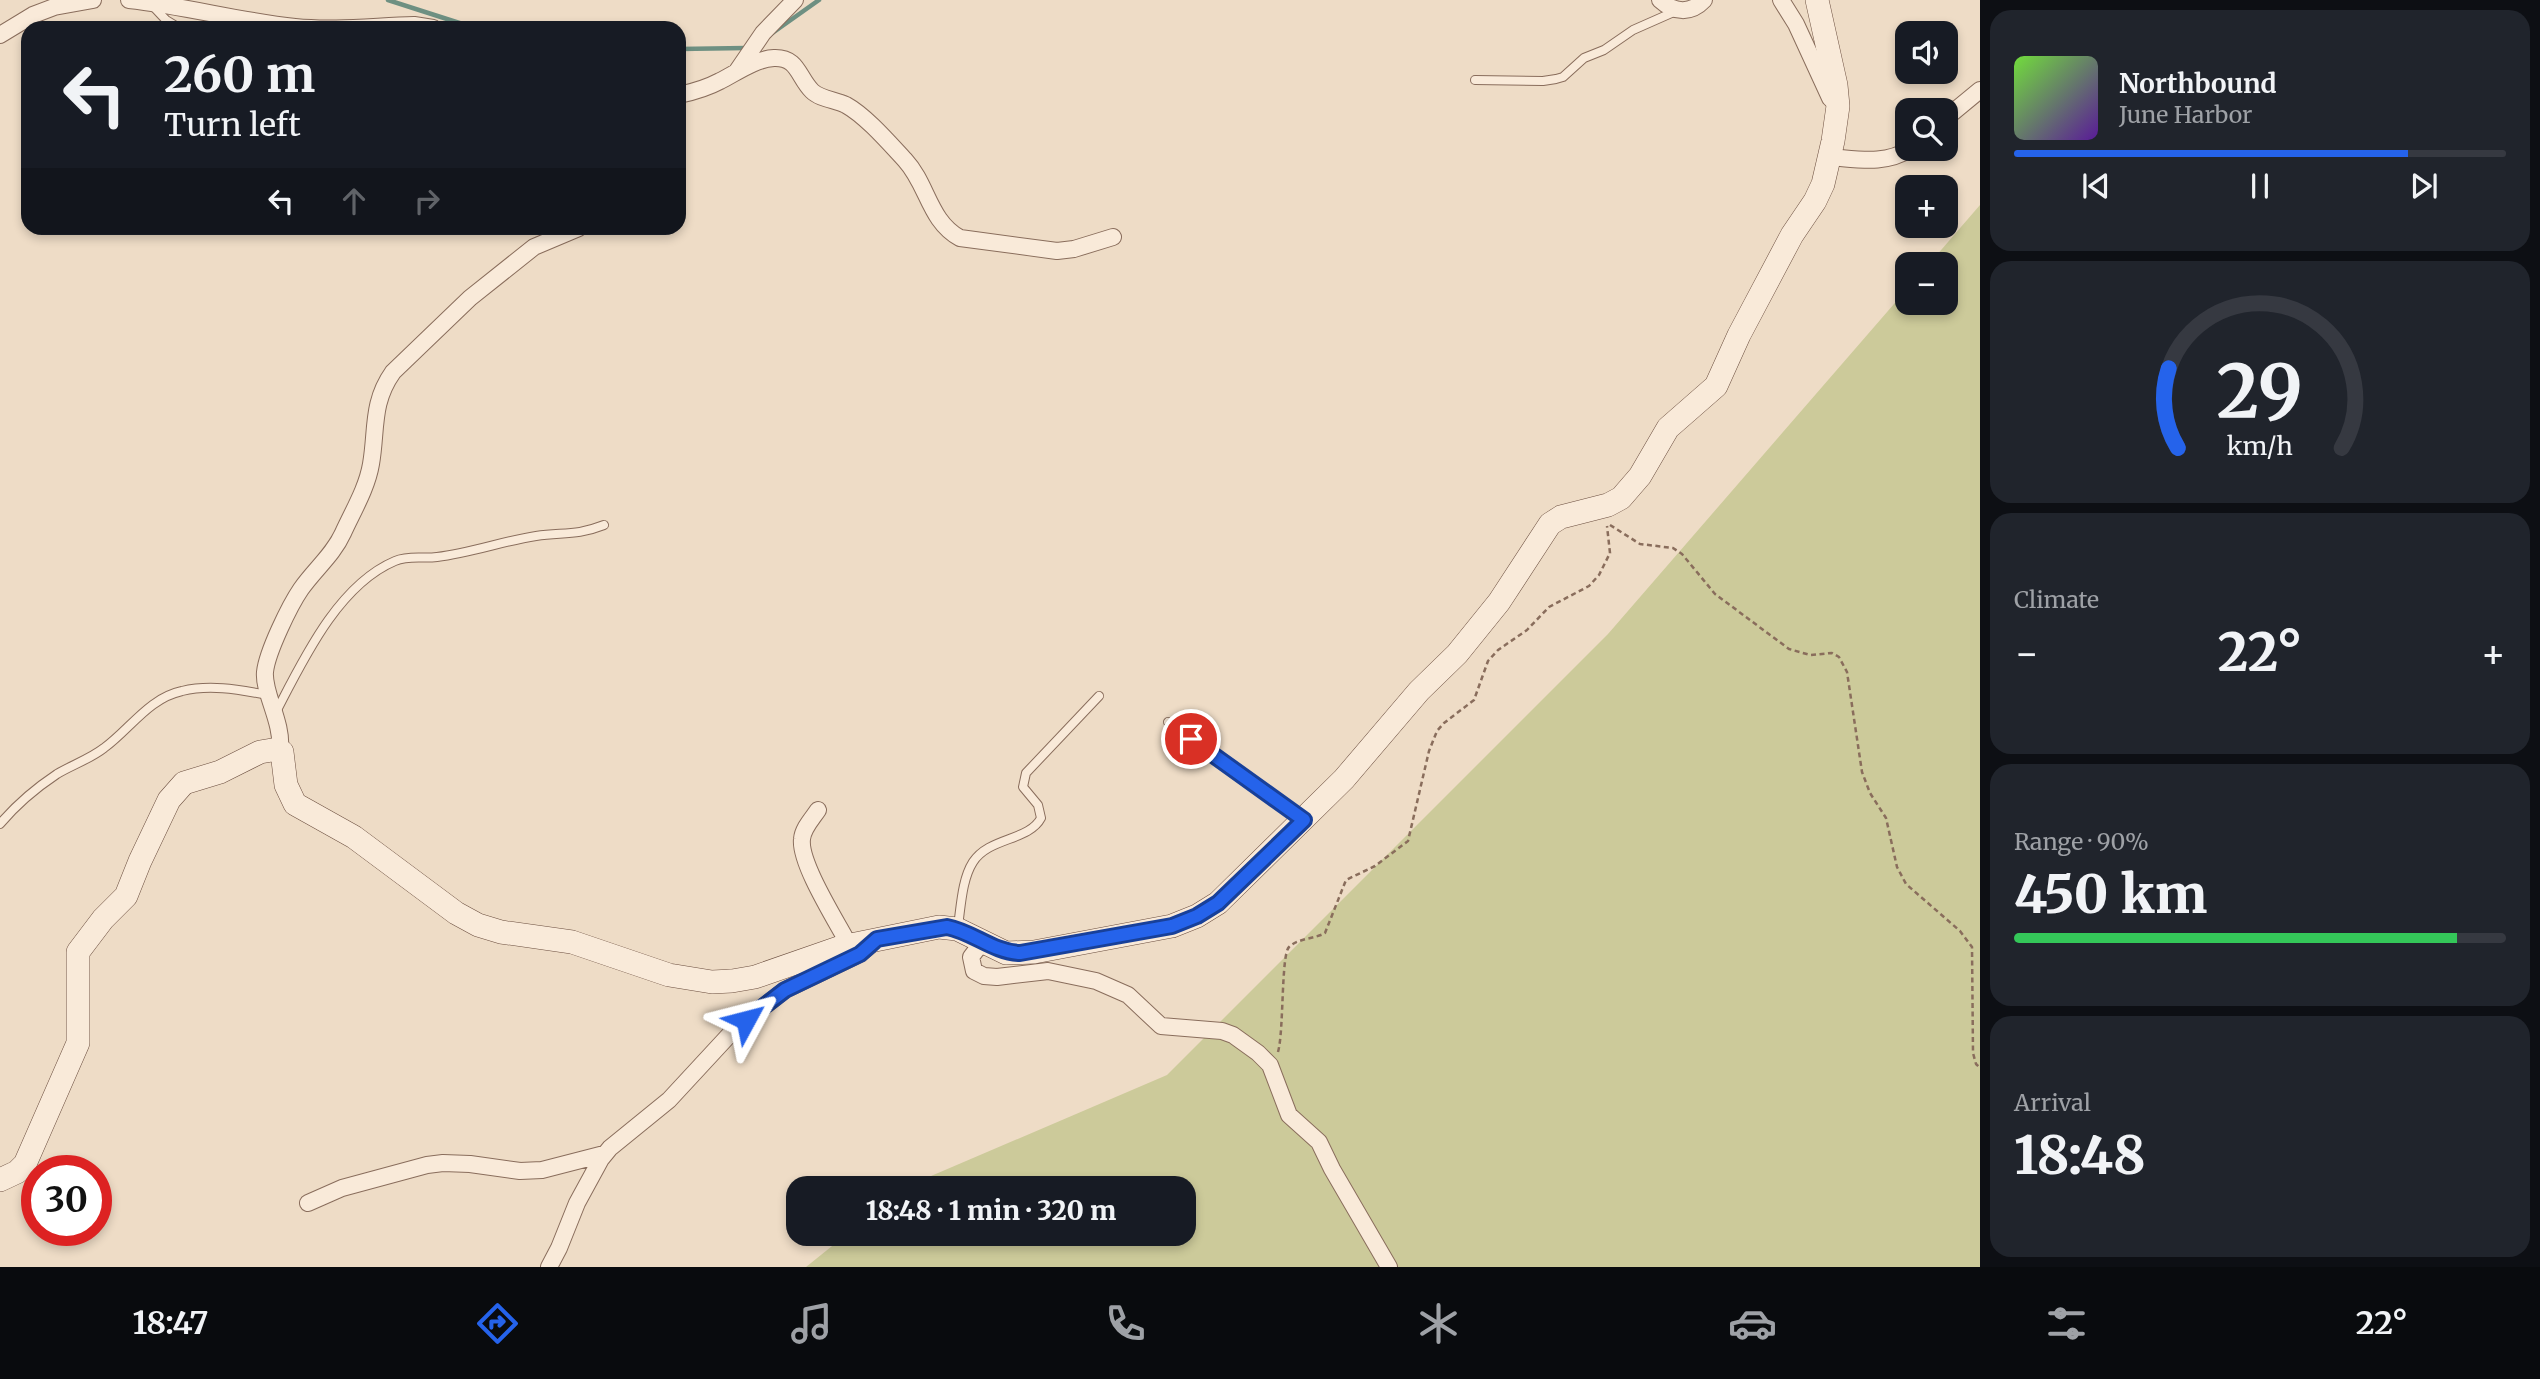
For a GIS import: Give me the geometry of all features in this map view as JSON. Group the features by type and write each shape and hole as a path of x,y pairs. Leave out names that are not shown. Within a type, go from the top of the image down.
{"street":[{"path":"23,21 54,6 93,0"},
{"path":"129,0 173,5 252,21"},
{"path":"735,73 763,33 795,0"},
{"path":"1660,0 1676,11 1691,9 1704,0"},
{"path":"1781,0 1796,24 1830,98 1838,106"},
{"path":"562,235 534,247 470,298 393,372 384,384 374,413 371,463 367,480 335,549 302,588 276,640 265,670 265,680 276,712 288,792 295,804 354,837 456,913 478,925 512,934 572,942 669,975 712,982 755,977 810,956 849,945 939,927 957,929 1006,953 1020,953 1172,926 1197,916 1218,903 1344,779 1419,691 1478,629 1550,524 1561,517 1608,505 1621,498 1640,476 1668,428 1716,386 1739,335 1792,235 1823,184 1838,106 1836,85 1817,0"},
{"path":"0,35 21,22"},
{"path":"686,93 697,91 758,62 772,58 785,59 793,62 811,91 849,106 907,162 935,216 950,233 960,238 1057,251 1074,249 1113,237"},
{"path":"1958,108 1980,90"},
{"path":"1829,157 1882,160 1895,157"},
{"path":"0,1180 17,1172 24,1164 78,1043 78,953 103,919 126,896 139,861 169,800 184,783 220,772 260,752 280,750"},
{"path":"818,810 804,830 803,850 809,870 849,945"},
{"path":"549,1267 577,1203 604,1153 669,1100 731,1033 785,990 860,954 877,939"},
{"path":"985,944 971,957 974,971 977,973 998,977 1048,971 1096,981 1128,995 1161,1026 1209,1028 1233,1035 1258,1053 1271,1068 1289,1115 1319,1142 1389,1267"},
{"path":"308,1203 342,1188 443,1163 520,1171 542,1170 604,1153"}],"lane":[{"path":"149,2 168,21"},
{"path":"1475,80 1544,82 1563,77 1584,58 1604,50 1633,30 1676,11"},
{"path":"276,712 302,662 336,611 363,581 377,570 397,559 437,557 536,536 583,533 604,525"},
{"path":"0,824 26,797 56,775 106,747 163,697 207,688 232,688 271,696"},
{"path":"957,929 968,871 976,858 996,843 1031,830 1041,818 1038,805 1023,787 1026,773 1099,696"},
{"path":"1168,722 1304,820"}],"path":[{"path":"1271,1068 1281,1037 1284,961 1287,949 1294,943 1325,933 1346,880 1375,866 1408,841 1423,774 1437,731 1474,700 1488,661 1498,649 1527,630 1549,607 1589,586 1600,575 1609,553 1606,523 1640,544 1673,548 1682,554 1707,586 1782,645 1810,655 1832,653 1843,663 1847,672 1862,772 1870,793 1886,818 1900,875 1906,884 1960,931 1972,947 1973,1053 1980,1068"}],"shaded area":[{"path":"1980,205 1980,1267 806,1267 832,1246 1196,1246 1196,1176 931,1176 1167,1075 1608,634 1895,303 1895,315 1958,315 1958,252 1939,252 1951,238 1958,238 1958,230"}],"waterway":[{"path":"388,0 453,21"},
{"path":"771,34 819,0"},
{"path":"686,49 746,48"}],"route":[{"path":"746,1020 785,990 860,954 877,939 947,927 957,929 1006,953 1034,952 1172,926 1197,916 1218,903 1251,868 1304,820 1191,739"}]}
